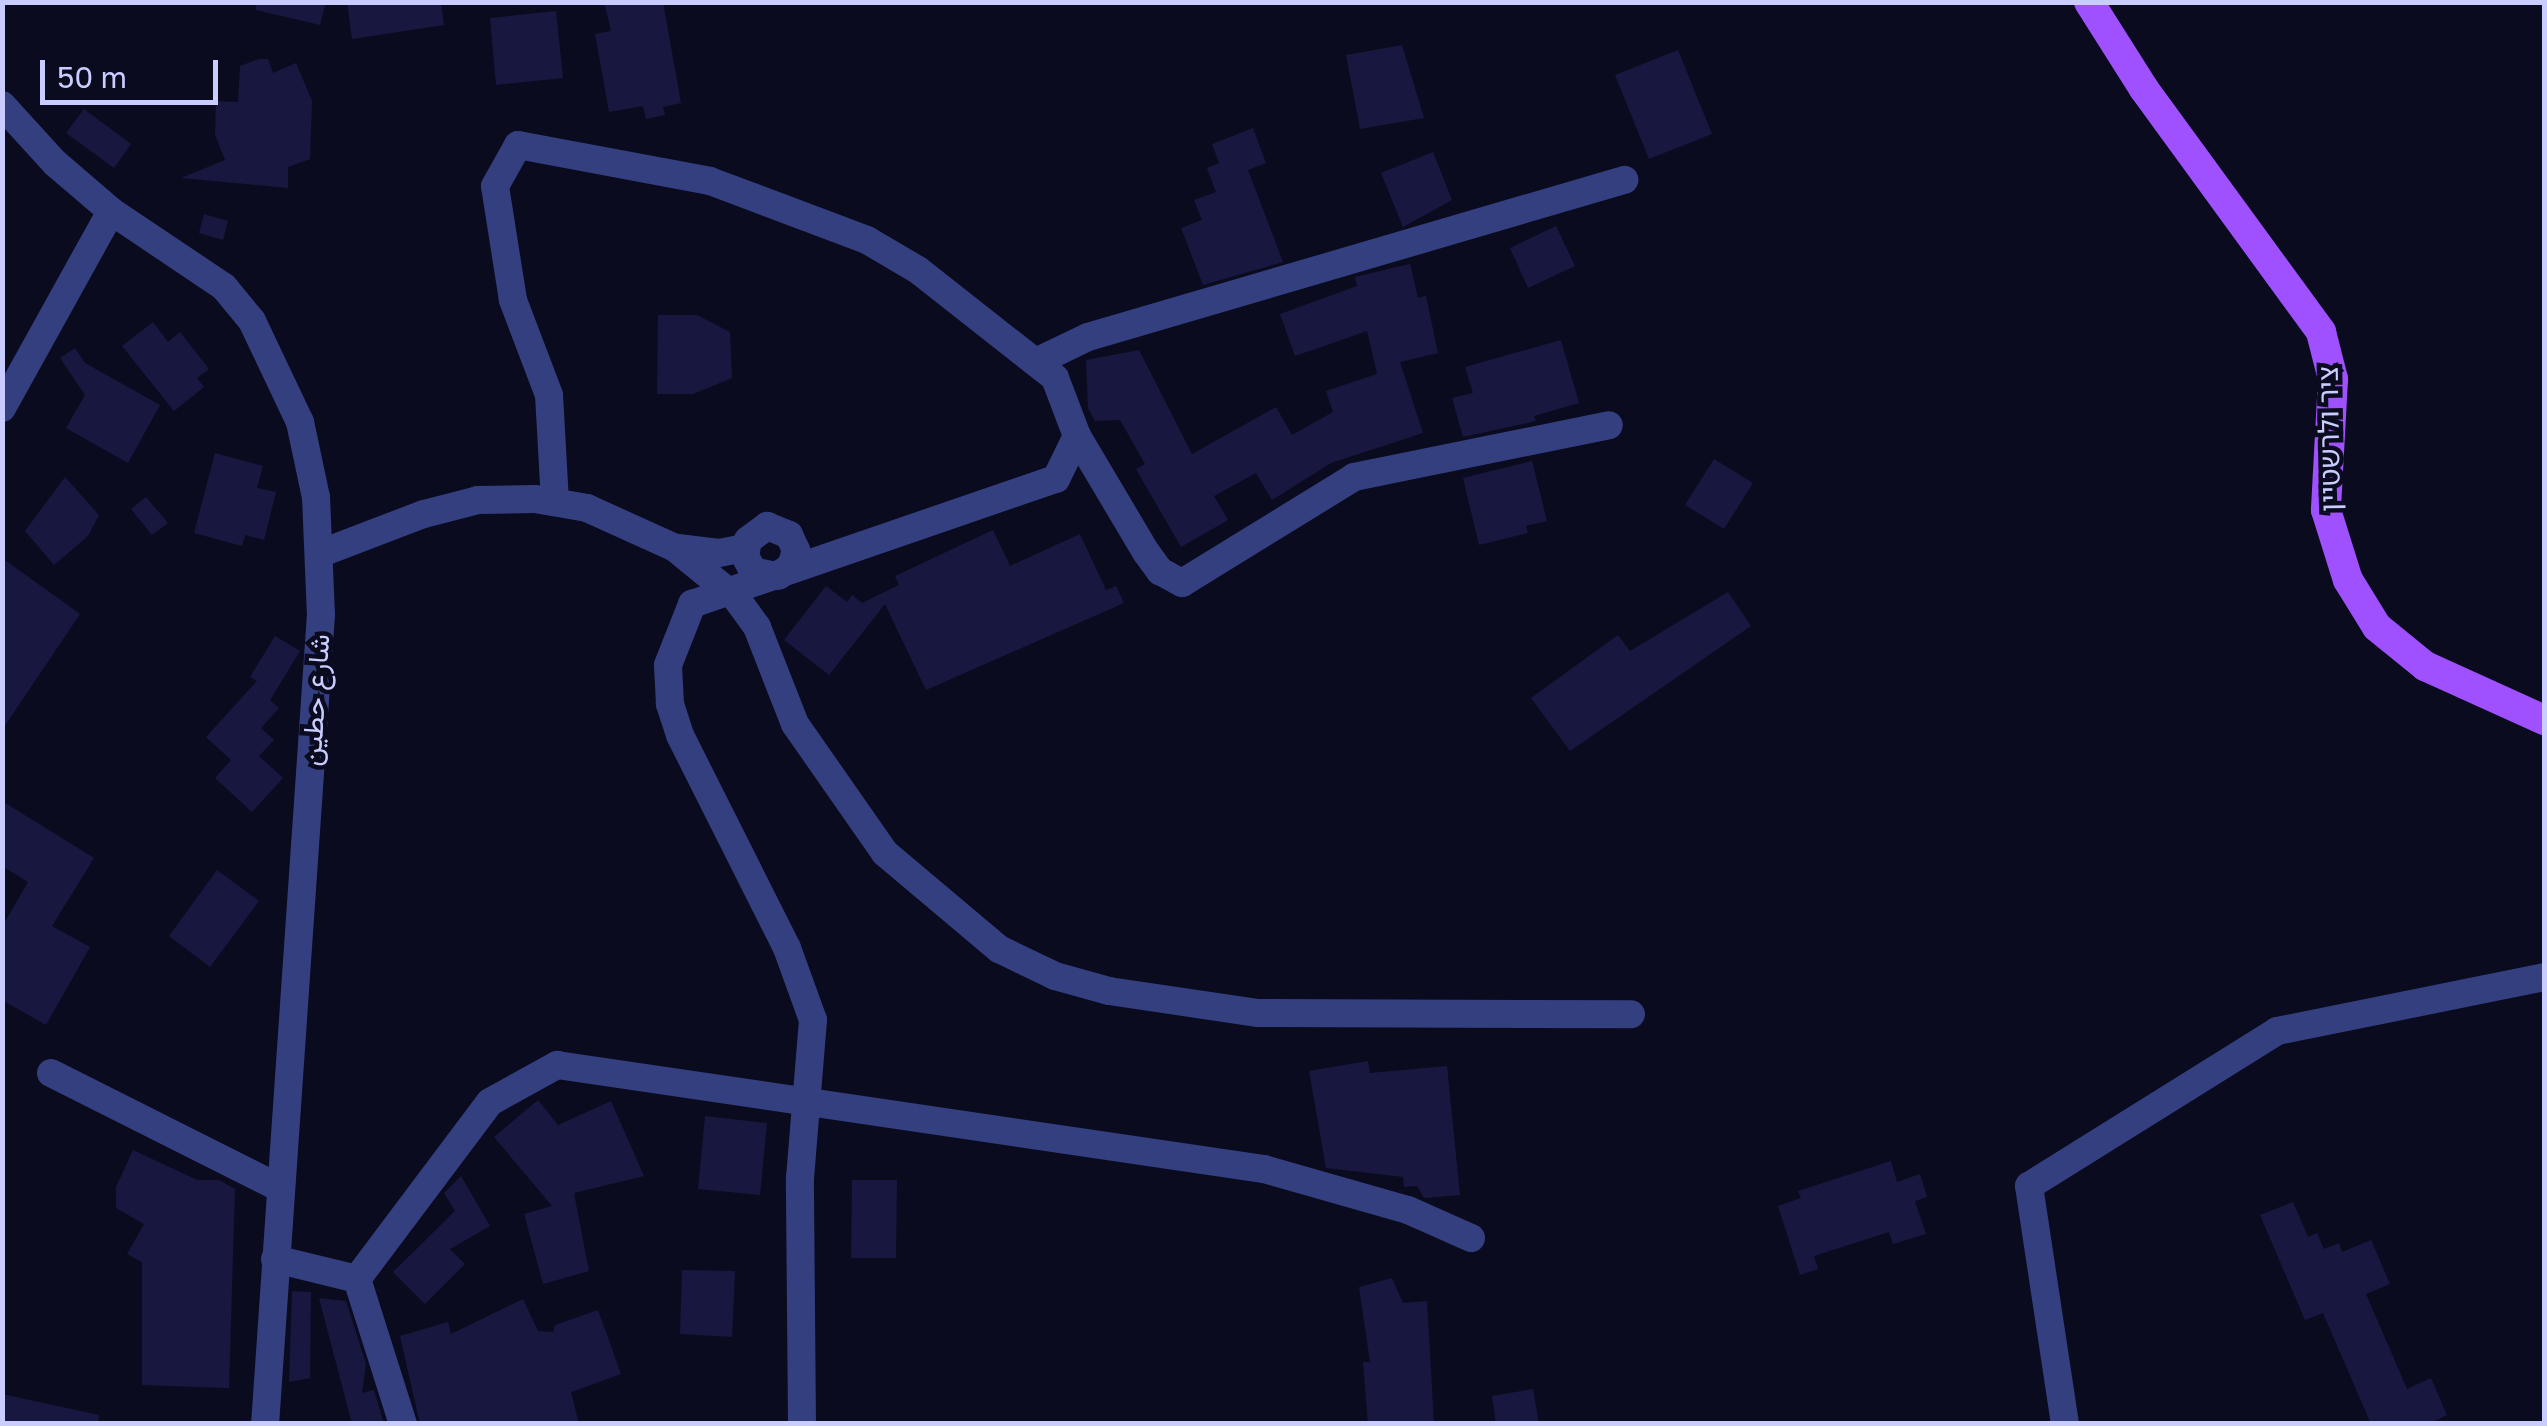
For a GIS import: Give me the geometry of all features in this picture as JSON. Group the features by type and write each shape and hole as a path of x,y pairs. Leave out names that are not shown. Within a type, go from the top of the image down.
{"main road":[{"name":"ציר ולרשטיין","path":"2089,2 2144,90 2321,332 2333,379 2326,510 2348,580 2367,611 2425,666 2544,720"}],"street":[{"name":"شارع حطين","path":"2,105 111,211 224,287 260,334 300,422 316,497 321,614 265,1424"},
{"path":"555,502 548,395 513,300 494,186 518,145 710,181 867,240 918,270 1055,378 1077,436 1115,500 1160,572 1182,582 1354,477 1609,425"},
{"path":"1038,361 1088,337 1624,180"},
{"path":"2,408 111,211"},
{"path":"1056,478 1077,436"},
{"path":"802,1424 800,1178 814,1053 806,990 670,704 668,665 679,628 692,604 725,588 778,576 1056,478 1078,474 1115,500"},
{"path":"319,554 478,500 555,502 638,527 675,548 725,588 757,627"},
{"path":"725,588 731,564 759,529 783,530 855,550"},
{"path":"783,530 796,550 791,566 755,606 757,627 796,724 886,854 999,950 1055,976 1110,991 1258,1014 1631,1014"},
{"path":"675,548 719,554 745,548"},
{"path":"745,548 754,571 778,576"},
{"path":"2065,1424 2029,1186 2277,1031 2544,977"},
{"path":"356,1279 458,1139 490,1102 527,1077 558,1066 610,1068 806,1106 1264,1169 1408,1210 1471,1238"},
{"path":"51,1074 280,1188"},
{"path":"276,1259 356,1279"},
{"path":"356,1279 403,1424"}],"building":[{"path":"256,2 326,2 320,25 256,10"},
{"path":"347,2 441,2 444,25 352,39"},
{"path":"604,2 663,2 681,103 663,107 665,115 646,119 643,106 609,112 595,34 611,31"},
{"path":"556,11 563,78 496,85 490,18"},
{"path":"1402,45 1424,118 1360,129 1346,55"},
{"path":"1678,50 1712,134 1649,159 1615,75"},
{"path":"268,59 273,73 296,63 312,101 310,159 288,167 288,188 181,178 225,160 215,135 216,101 238,102 240,66"},
{"path":"84,109 131,144 114,168 66,133"},
{"path":"1253,128 1266,163 1248,170 1283,262 1203,285 1181,228 1202,220 1194,200 1216,192 1207,168 1219,163 1212,144"},
{"path":"1433,152 1452,200 1403,227 1381,173"},
{"path":"204,214 228,221 223,240 199,233"},
{"path":"1556,226 1575,266 1528,288 1510,248"},
{"path":"1410,264 1418,298 1426,296 1438,353 1400,362 1423,433 1331,463 1272,500 1256,473 1214,496 1228,520 1181,547 1136,469 1145,464 1120,420 1095,421 1088,408 1086,360 1139,350 1192,454 1276,407 1292,435 1333,412 1326,391 1377,374 1367,331 1295,356 1280,314 1357,286 1355,277"},
{"path":"658,315 697,315 730,332 732,378 693,394 657,394"},
{"path":"153,322 168,342 180,332 209,369 197,378 204,387 174,411 122,346"},
{"path":"1561,340 1579,403 1534,416 1536,421 1463,437 1452,398 1473,393 1465,367"},
{"path":"75,348 85,363 160,405 128,463 66,428 85,395 60,358"},
{"path":"215,453 263,466 257,488 276,492 264,540 245,535 242,546 194,533"},
{"path":"1714,459 1753,483 1724,529 1685,505"},
{"path":"1532,461 1547,521 1526,526 1528,533 1479,545 1463,478"},
{"path":"65,477 99,515 88,536 54,565 25,531"},
{"path":"146,497 168,523 152,535 131,509"},
{"path":"993,530 1010,566 1080,534 1106,590 1116,586 1124,603 926,690 885,604 829,675 784,640 826,586 847,602 852,595 862,603 899,585 895,576"},
{"path":"2,558 80,614 2,730"},
{"path":"1728,592 1751,626 1570,751 1531,698 1618,635 1630,651"},
{"path":"275,636 300,651 270,700 279,708 261,728 274,740 259,756 283,778 252,812 215,778 231,760 206,737 257,681 250,677"},
{"path":"2,801 94,858 52,926 90,947 46,1025 2,1000 2,927 28,882 2,866"},
{"path":"217,870 259,901 210,967 169,936"},
{"path":"1368,1061 1370,1073 1447,1066 1460,1195 1424,1198 1417,1186 1404,1187 1403,1177 1326,1168 1309,1071"},
{"path":"538,1100 558,1125 611,1101 644,1176 574,1193 589,1271 543,1284 524,1214 552,1206 494,1137"},
{"path":"705,1116 767,1123 760,1195 698,1189"},
{"path":"133,1150 197,1180 219,1180 235,1189 229,1388 142,1385 142,1262 127,1254 144,1224 116,1208 116,1187"},
{"path":"1891,1161 1897,1182 1920,1174 1927,1197 1915,1201 1926,1234 1893,1244 1889,1232 1814,1256 1818,1269 1800,1275 1778,1206 1801,1198 1798,1191"},
{"path":"461,1176 490,1226 450,1249 465,1264 425,1304 393,1272 455,1211 444,1193"},
{"path":"852,1180 897,1180 896,1258 851,1258"},
{"path":"2293,1202 2308,1237 2317,1233 2324,1249 2339,1243 2342,1252 2371,1240 2390,1284 2366,1294 2407,1389 2431,1378 2447,1415 2428,1424 2371,1424 2323,1313 2305,1320 2260,1215"},
{"path":"682,1270 735,1271 732,1337 680,1334"},
{"path":"1392,1278 1403,1303 1427,1301 1434,1424 1368,1424 1363,1362 1370,1362 1359,1287"},
{"path":"292,1291 311,1292 310,1378 289,1382"},
{"path":"319,1298 346,1301 366,1364 362,1393 374,1390 384,1424 352,1424"},
{"path":"523,1299 538,1331 553,1332 555,1325 598,1310 621,1374 571,1392 579,1424 420,1424 400,1336 448,1322 451,1334"},
{"path":"1533,1389 1539,1424 1496,1424 1492,1396"},
{"path":"2,1394 99,1415 98,1424 2,1424"}]}
